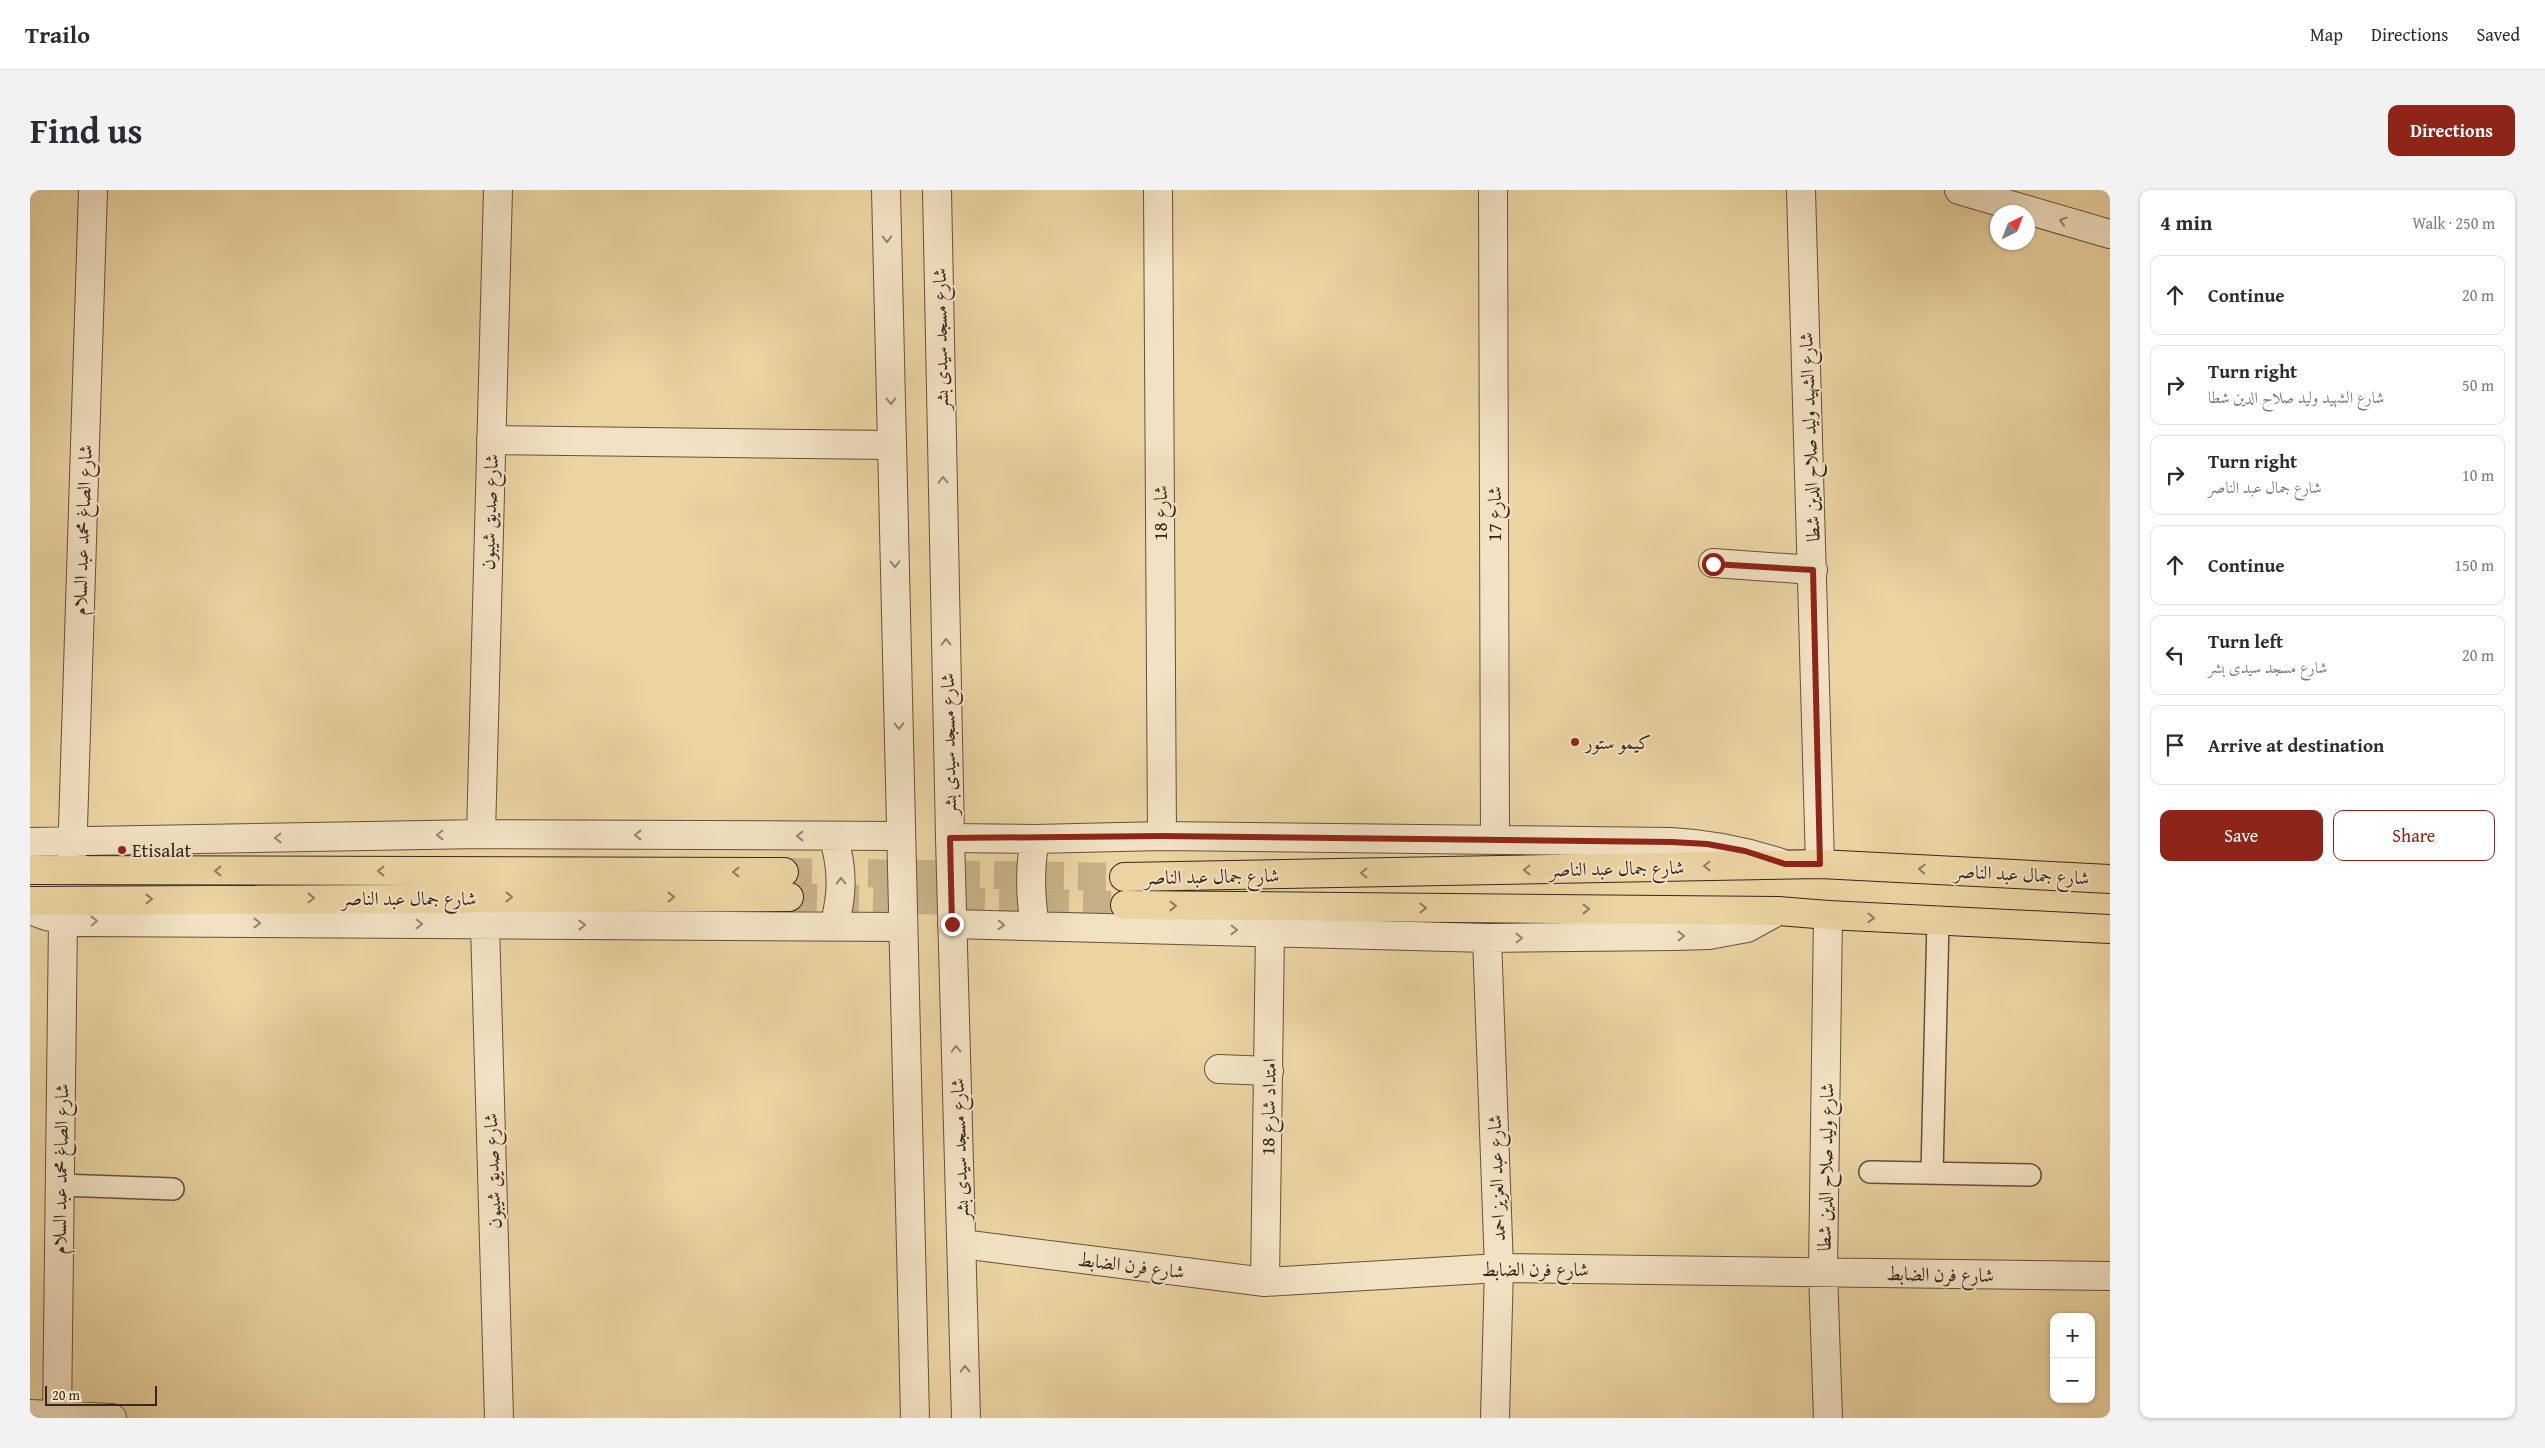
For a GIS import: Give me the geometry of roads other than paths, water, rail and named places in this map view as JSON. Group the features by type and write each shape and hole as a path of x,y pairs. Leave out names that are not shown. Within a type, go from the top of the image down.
{"main road":[{"name":"شارع جمال عبد الناصر","path":"1124,877 1820,864 2110,879"},
{"name":"شارع جمال عبد الناصر","path":"30,870 787,885 30,901"},
{"name":"شارع جمال عبد الناصر","path":"1125,906 1778,911 2110,929"}],"street":[{"name":"شارع الصاغ محمد عبد السلام","path":"72,870 93,190"},
{"name":"شارع صديق شيبون","path":"480,834 498,190"},
{"path":"886,190 915,1418"},
{"name":"شارع مسجد سيدى بشر","path":"937,190 952,924 966,1418"},
{"name":"شارع 18","path":"1158,190 1162,836"},
{"name":"شارع 17","path":"1493,190 1494,839"},
{"name":"شارع الشهيد وليد صلاح الدين شطا","path":"1801,190 1820,864"},
{"path":"1959,190 2110,234"},
{"path":"491,440 892,445"},
{"path":"1713,564 1813,570"},
{"path":"30,842 480,834 902,836"},
{"path":"833,836 840,858 842,881 840,904 834,926"},
{"path":"950,838 1035,839 1162,836 1494,839 1707,844 1745,851 1785,864"},
{"path":"1035,839 1030,868 1030,897 1036,926"},
{"path":"30,910 63,920 903,927"},
{"path":"952,924 1487,938 1709,935 1747,928 1778,911"},
{"name":"شارع وليد صلاح الدين شطا","path":"1828,915 1824,1272 1828,1418"},
{"name":"شارع الصاغ محمد عبد السلام","path":"57,1416 63,920"},
{"name":"شارع صديق شيبون","path":"485,925 499,1418"},
{"name":"امتداد شارع 18","path":"1265,1282 1270,931"},
{"name":"شارع عبد العزيز احمد","path":"1487,938 1500,1268 1495,1418"},
{"path":"1218,1069 1269,1071"},
{"name":"شارع فرن الضابط","path":"962,1244 1265,1282 1500,1268 2110,1276"},
{"path":"30,1414 112,1418"}],"lane":[{"path":"1932,1173 1938,921"},
{"path":"1870,1172 2030,1175"},
{"path":"60,1186 173,1189"}],"tunnel":[{"path":"784,872 1124,877"},
{"path":"789,897 1125,905"}],"place":[{"name":"كيمو ستور","path":"1575,742"},
{"name":"Etisalat","path":"122,850"}]}
